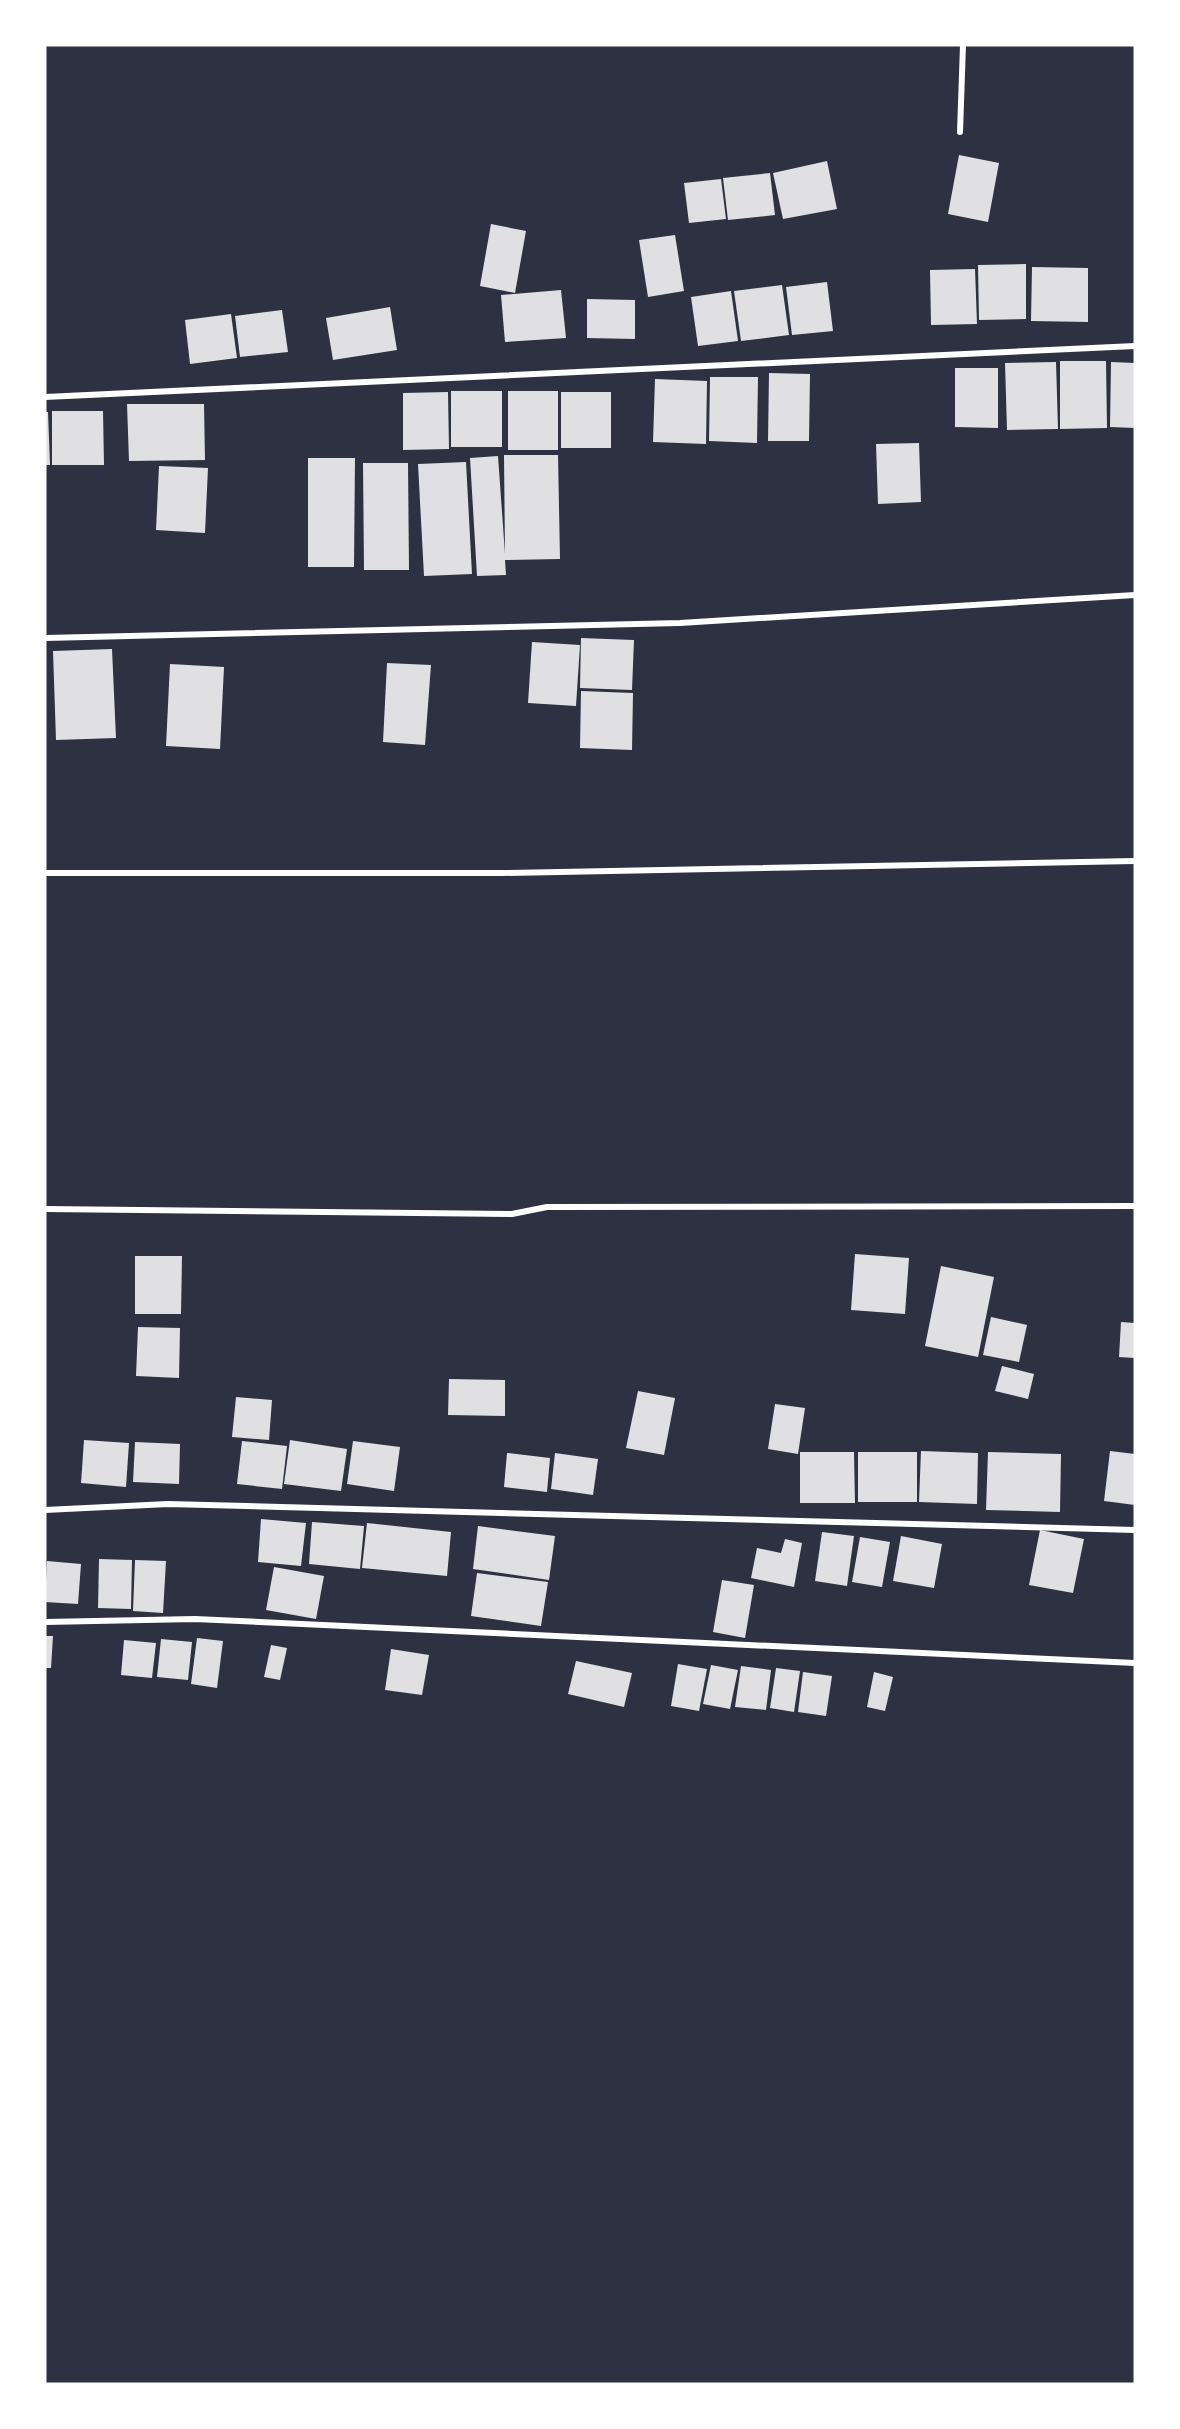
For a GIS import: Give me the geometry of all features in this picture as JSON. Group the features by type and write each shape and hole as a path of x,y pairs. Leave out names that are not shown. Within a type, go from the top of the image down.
{"street":[{"path":"960,132 963,45"},
{"path":"45,397 1135,346"},
{"path":"45,638 680,623 1135,595"},
{"path":"45,873 502,873 1135,861"},
{"path":"45,1209 512,1214 559,1207 1135,1206"},
{"path":"45,1510 168,1503 450,1513 1135,1530"},
{"path":"45,1622 195,1619 1135,1663"}],"building":[{"path":"959,155 999,163 988,222 948,214"},
{"path":"827,161 837,209 783,219 773,173"},
{"path":"770,173 775,215 728,220 723,178"},
{"path":"721,179 726,219 689,223 684,183"},
{"path":"491,224 526,231 515,293 480,286"},
{"path":"675,235 684,291 648,297 639,240"},
{"path":"1026,264 1026,319 979,320 978,265"},
{"path":"1032,267 1088,268 1088,322 1031,321"},
{"path":"975,269 977,324 931,325 930,270"},
{"path":"827,282 833,331 792,335 786,287"},
{"path":"782,285 789,335 741,341 734,291"},
{"path":"561,290 566,338 505,342 501,295"},
{"path":"731,291 738,341 698,346 691,297"},
{"path":"587,299 635,300 635,339 587,338"},
{"path":"390,307 397,350 333,360 326,318"},
{"path":"282,310 288,352 240,357 235,316"},
{"path":"231,314 237,358 190,364 185,320"},
{"path":"1060,361 1106,361 1107,428 1060,429"},
{"path":"1056,362 1058,429 1007,430 1005,363"},
{"path":"1111,362 1135,363 1135,428 1110,427"},
{"path":"955,368 998,368 998,428 955,427"},
{"path":"769,373 810,374 809,441 768,441"},
{"path":"710,377 758,377 757,443 709,441"},
{"path":"655,379 707,381 706,444 653,442"},
{"path":"451,391 502,391 502,447 451,447"},
{"path":"508,391 558,391 558,450 508,450"},
{"path":"448,392 449,449 403,450 403,393"},
{"path":"561,392 611,392 611,448 561,448"},
{"path":"127,404 204,404 205,460 129,461"},
{"path":"52,411 103,411 104,465 52,465"},
{"path":"45,412 48,412 50,465 45,465"},
{"path":"919,443 921,502 878,504 876,444"},
{"path":"504,455 558,455 560,559 505,560 506,575 477,576 470,458 498,456 505,554"},
{"path":"308,458 355,458 354,567 308,567"},
{"path":"466,462 472,574 424,576 418,464"},
{"path":"363,463 408,463 409,570 364,570"},
{"path":"159,466 208,468 205,533 156,530"},
{"path":"581,638 634,640 632,690 580,688"},
{"path":"532,642 580,645 576,706 528,703"},
{"path":"112,649 116,738 56,740 53,651"},
{"path":"387,663 431,665 425,745 383,742"},
{"path":"170,664 224,667 220,749 166,746"},
{"path":"581,691 633,693 632,750 580,748"},
{"path":"855,1254 909,1258 905,1314 851,1310"},
{"path":"135,1256 182,1256 181,1314 135,1314"},
{"path":"941,1266 994,1277 978,1357 925,1346"},
{"path":"991,1317 1027,1325 1019,1362 983,1355"},
{"path":"1121,1322 1135,1323 1135,1358 1119,1357"},
{"path":"138,1327 180,1328 179,1378 136,1376"},
{"path":"1002,1366 1034,1374 1028,1399 995,1391"},
{"path":"449,1379 505,1380 505,1416 448,1415"},
{"path":"638,1391 675,1398 664,1455 626,1448"},
{"path":"236,1397 272,1400 269,1440 232,1437"},
{"path":"775,1404 805,1408 798,1454 768,1449"},
{"path":"84,1440 129,1443 126,1487 81,1483"},
{"path":"290,1440 347,1449 341,1491 284,1484"},
{"path":"242,1441 287,1446 282,1489 237,1484"},
{"path":"353,1441 400,1447 394,1491 347,1484"},
{"path":"135,1442 180,1444 179,1484 133,1482"},
{"path":"921,1451 978,1453 977,1504 919,1502"},
{"path":"1110,1451 1135,1454 1135,1505 1104,1501"},
{"path":"800,1452 854,1452 855,1503 800,1503"},
{"path":"858,1452 917,1452 917,1502 858,1502"},
{"path":"988,1452 1061,1454 1060,1512 986,1510"},
{"path":"507,1453 550,1458 547,1492 504,1487"},
{"path":"555,1453 598,1459 593,1495 551,1489"},
{"path":"261,1519 306,1523 301,1566 258,1562"},
{"path":"312,1522 364,1526 360,1569 309,1564"},
{"path":"367,1523 451,1532 447,1576 362,1568"},
{"path":"478,1526 555,1536 549,1580 473,1569"},
{"path":"1040,1530 1084,1539 1073,1593 1029,1585"},
{"path":"822,1532 854,1536 847,1586 815,1581"},
{"path":"901,1536 942,1544 934,1588 893,1581"},
{"path":"860,1537 890,1542 882,1587 852,1582"},
{"path":"785,1539 802,1543 794,1587 751,1578 757,1548 781,1553"},
{"path":"99,1559 132,1560 131,1609 98,1608"},
{"path":"135,1560 166,1561 163,1613 133,1611"},
{"path":"47,1561 81,1564 78,1604 45,1602"},
{"path":"274,1567 324,1576 316,1619 266,1610"},
{"path":"477,1573 548,1582 541,1626 471,1616"},
{"path":"722,1580 754,1585 745,1638 713,1632"},
{"path":"45,1636 53,1636 51,1668 45,1668"},
{"path":"197,1638 223,1641 217,1688 191,1684"},
{"path":"161,1639 192,1642 188,1680 157,1677"},
{"path":"124,1640 156,1643 152,1678 121,1675"},
{"path":"271,1645 287,1648 280,1680 264,1677"},
{"path":"391,1649 429,1655 422,1695 385,1690"},
{"path":"576,1661 632,1673 624,1707 568,1694"},
{"path":"678,1664 707,1669 699,1711 671,1706"},
{"path":"711,1665 738,1670 730,1709 703,1704"},
{"path":"741,1666 771,1670 766,1710 735,1707"},
{"path":"776,1668 800,1671 794,1712 770,1708"},
{"path":"803,1672 832,1676 826,1716 798,1712"},
{"path":"874,1672 893,1677 885,1711 867,1707"}]}
